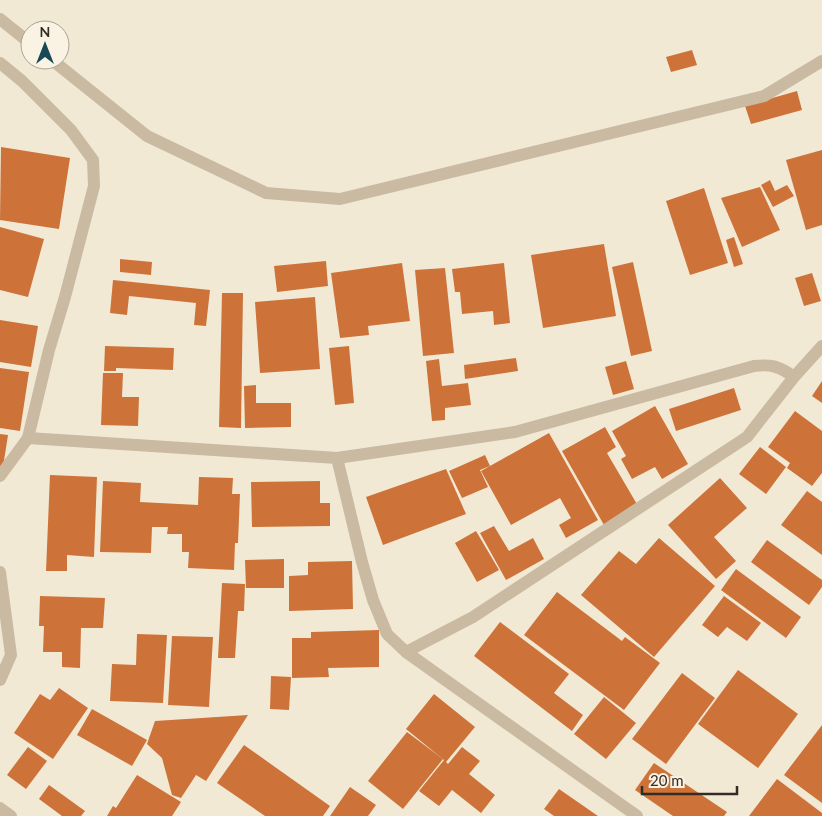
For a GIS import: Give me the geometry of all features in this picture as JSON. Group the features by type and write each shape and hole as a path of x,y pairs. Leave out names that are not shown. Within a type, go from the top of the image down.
{"street":[{"path":"0,19 20,35"},
{"path":"64,70 147,136 240,181 266,193 340,199 764,96 822,61"},
{"path":"0,63 22,81 71,130 93,160 94,186 49,350 28,438 0,476"},
{"path":"406,652 473,617 747,438 794,377 822,346"},
{"path":"28,438 337,458 515,432 754,366 770,364 785,370 794,377"},
{"path":"337,458 362,562 373,600 387,634 406,652 638,816"},
{"path":"0,572 11,655 0,680"},
{"path":"0,808 11,816"}],"building":[{"path":"692,50 697,65 671,72 666,57"},
{"path":"797,91 802,110 751,124 745,106"},
{"path":"1,147 70,158 59,229 0,220"},
{"path":"822,150 822,225 806,230 786,160"},
{"path":"770,180 775,191 787,185 794,196 773,207 761,185"},
{"path":"760,187 780,230 742,247 721,198"},
{"path":"704,188 728,263 690,275 666,201"},
{"path":"0,227 44,239 28,297 0,290"},
{"path":"734,237 743,264 734,267 726,240"},
{"path":"604,244 616,316 543,328 531,255"},
{"path":"120,259 152,262 151,275 120,272"},
{"path":"326,261 328,286 277,292 274,266"},
{"path":"633,262 652,351 631,356 612,267"},
{"path":"402,263 410,321 368,326 369,335 340,338 331,273"},
{"path":"504,263 510,323 494,325 493,311 462,314 460,292 455,292 452,269"},
{"path":"445,268 454,353 423,356 415,270"},
{"path":"812,273 821,301 804,306 795,278"},
{"path":"113,280 210,290 206,326 194,325 196,303 129,296 127,315 110,313"},
{"path":"222,293 243,293 241,428 219,427"},
{"path":"315,297 320,369 260,373 255,302"},
{"path":"0,320 38,326 31,367 0,362"},
{"path":"105,346 174,348 173,370 116,368 116,371 104,371"},
{"path":"349,346 354,403 335,405 329,348"},
{"path":"516,358 518,371 465,379 464,365"},
{"path":"439,359 442,386 468,383 471,405 445,408 445,420 432,421 426,361"},
{"path":"626,361 634,389 613,395 605,367"},
{"path":"0,368 29,372 20,431 0,428"},
{"path":"103,373 123,373 122,397 139,397 138,426 101,425"},
{"path":"822,381 822,403 812,396"},
{"path":"256,385 256,403 291,403 291,427 245,428 244,386"},
{"path":"734,388 741,410 676,431 669,409"},
{"path":"655,406 688,464 662,479 655,467 632,479 621,459 626,456 612,431"},
{"path":"795,411 822,431 822,473 812,486 787,468 790,463 768,447"},
{"path":"605,427 616,447 607,453 638,506 604,525 562,451"},
{"path":"549,433 598,520 566,538 559,525 571,518 560,498 511,525 481,471"},
{"path":"0,434 8,435 3,467 0,466"},
{"path":"760,447 786,467 766,494 739,474"},
{"path":"485,455 490,466 480,470 488,487 462,498 449,471"},
{"path":"446,469 466,514 383,545 366,497"},
{"path":"50,475 97,477 94,557 67,555 67,571 46,571"},
{"path":"199,477 233,478 232,494 240,494 238,543 235,543 234,570 188,568 189,552 182,552 182,534 167,534 168,527 152,527 151,553 100,552 103,481 141,483 140,502 198,505"},
{"path":"720,478 747,508 714,537 736,561 716,579 668,525"},
{"path":"320,481 320,503 330,503 330,526 252,527 251,482"},
{"path":"807,491 822,502 822,555 781,525"},
{"path":"494,526 509,551 533,538 544,559 506,580 480,533"},
{"path":"476,531 499,570 477,582 455,543"},
{"path":"659,538 715,586 654,657 581,595 619,551 636,564"},
{"path":"767,540 822,580 822,587 809,605 751,562"},
{"path":"284,559 284,588 246,588 245,560"},
{"path":"352,561 353,609 289,611 289,576 308,575 308,562"},
{"path":"736,569 801,617 786,638 721,590"},
{"path":"222,583 245,584 244,611 238,611 235,658 218,658"},
{"path":"557,592 622,641 625,637 660,663 624,710 524,635"},
{"path":"40,596 105,598 103,628 81,628 80,668 62,667 62,652 43,652 44,626 39,626"},
{"path":"724,596 761,623 747,641 727,627 718,637 702,625"},
{"path":"500,622 569,674 554,693 583,715 572,731 474,656"},
{"path":"379,630 379,667 328,668 329,677 292,678 292,638 311,638 311,632"},
{"path":"137,634 167,635 163,703 110,701 112,664 136,665"},
{"path":"172,636 213,637 209,707 168,705"},
{"path":"738,670 798,714 758,768 698,724"},
{"path":"682,673 715,698 666,764 632,739"},
{"path":"271,676 291,677 289,710 270,709"},
{"path":"59,688 88,708 53,759 14,733 40,694 50,700"},
{"path":"434,694 475,727 446,762 448,764 462,747 480,761 469,774 495,795 481,813 452,790 439,806 419,791 444,760 406,729"},
{"path":"604,697 636,723 606,759 574,734"},
{"path":"92,709 147,740 132,766 77,735"},
{"path":"248,715 206,781 196,775 181,798 172,795 162,758 147,744 155,721"},
{"path":"822,725 822,803 784,775"},
{"path":"407,732 443,759 403,809 368,781"},
{"path":"244,745 330,806 323,816 265,816 217,783"},
{"path":"28,747 47,761 26,789 7,775"},
{"path":"654,763 727,812 724,816 673,816 635,790"},
{"path":"137,775 181,802 172,816 107,816 113,806 116,808"},
{"path":"777,779 822,813 822,816 749,816"},
{"path":"49,785 85,811 81,816 62,816 39,799"},
{"path":"350,787 376,805 368,816 330,816"},
{"path":"559,789 598,816 554,816 544,809"}]}
